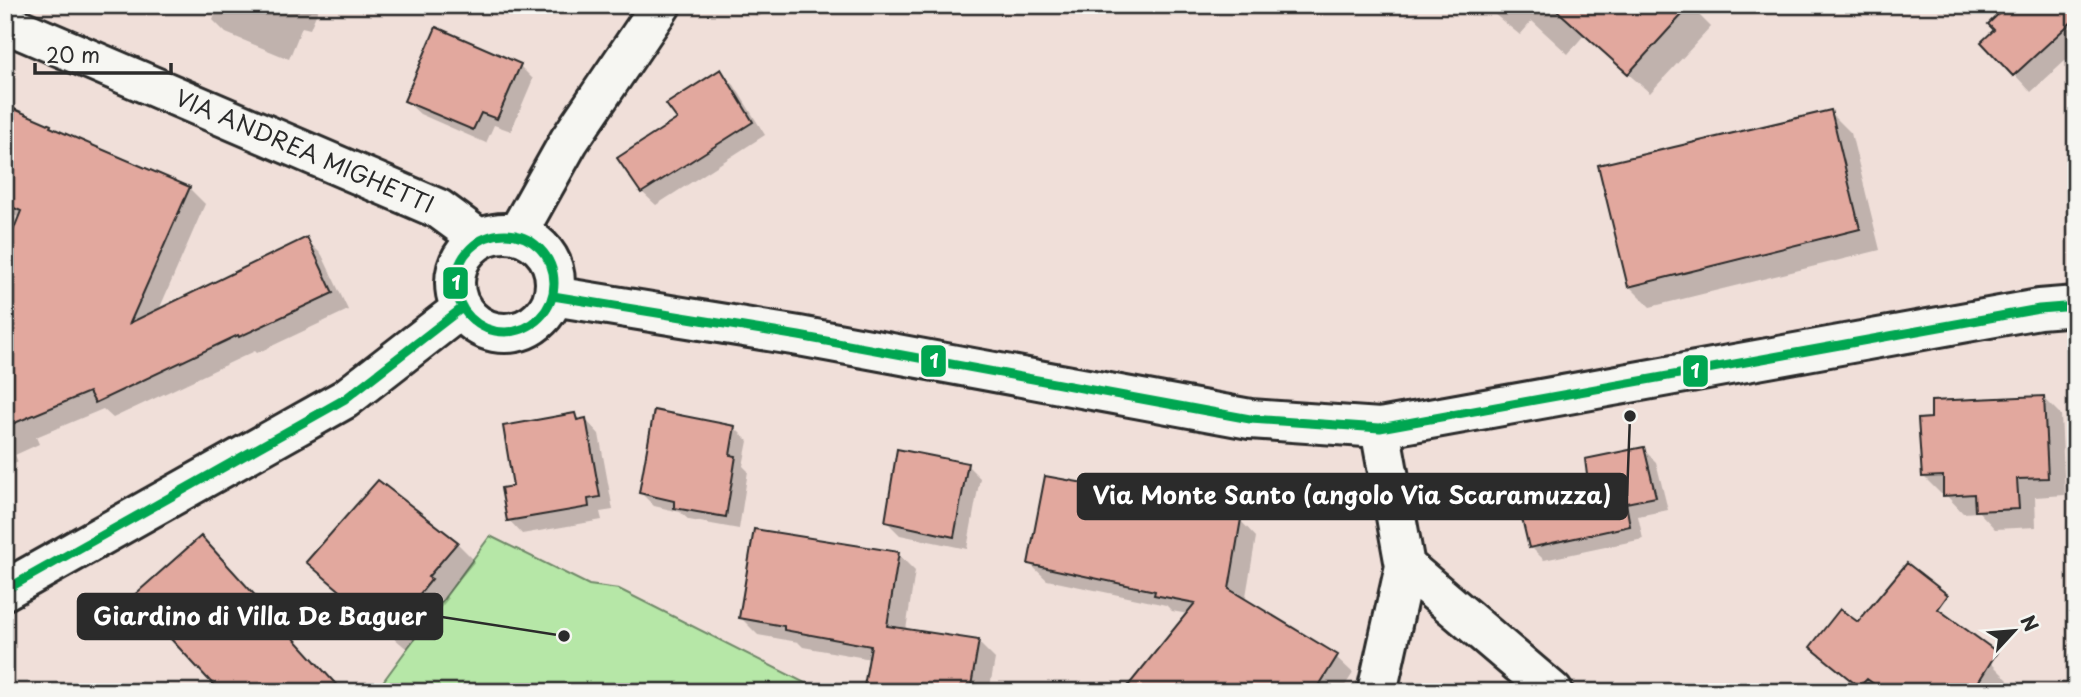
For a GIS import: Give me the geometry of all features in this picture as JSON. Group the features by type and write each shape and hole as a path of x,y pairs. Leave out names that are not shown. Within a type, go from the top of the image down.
{"main road":[{"path":"517,234 569,141 661,5"},
{"name":"VIA ANDREA MIGHETTI","path":"5,23 439,209 480,239"},
{"path":"498,233 517,234 535,241 548,257 554,277 553,296 544,313 530,326 509,333 493,331 475,323 462,308 454,289 456,270 465,252 480,239 498,233"},
{"path":"553,296 799,337 1250,419 1380,428 2039,309 2076,306"},
{"path":"5,590 345,399 462,308"},
{"path":"1377,692 1405,566 1380,428"},
{"path":"1405,566 1553,692"}],"green space":[{"path":"490,536 589,585 619,589 811,686 810,692 387,692 382,683"}],"building":[{"path":"1551,5 1691,5 1628,74"},
{"path":"2008,5 2076,5 2076,18 2013,76 1981,42 1994,30 1988,24"},
{"path":"436,27 521,64 497,119 481,113 473,130 404,101"},
{"path":"721,69 753,122 641,193 617,158 677,119 666,104"},
{"path":"5,105 190,187 130,323 307,237 333,293 95,403 89,392 5,427 5,251 21,211 5,204"},
{"path":"1831,110 1860,229 1628,287 1598,165"},
{"path":"2044,396 2048,478 2017,479 2019,509 1975,511 1974,494 1943,496 1943,476 1922,477 1918,419 1931,418 1931,401"},
{"path":"654,410 735,426 730,455 736,456 726,517 674,508 674,501 639,493"},
{"path":"575,413 577,420 586,418 600,497 588,499 589,507 507,521 501,488 513,486 503,426"},
{"path":"1644,447 1656,497 1626,503 1630,526 1529,548 1515,489 1587,475 1585,459"},
{"path":"897,449 968,463 954,537 885,522"},
{"path":"1045,476 1123,490 1121,501 1241,519 1229,589 1338,655 1315,692 1123,692 1195,603 1154,595 1155,591 1028,564"},
{"path":"378,480 458,542 428,577 432,579 389,632 306,562"},
{"path":"754,529 899,552 887,626 979,640 970,692 863,692 871,646 784,630 784,626 739,618"},
{"path":"201,536 343,692 220,692 132,597"},
{"path":"1907,563 1948,595 1938,609 1997,652 1972,692 1885,692 1867,679 1859,687 1810,647 1840,609 1858,622"}],"transit line":[{"name":"1","path":"495,234 515,234 540,248 551,264 554,283 551,302 540,318 515,332 495,332 478,324 464,310 456,293 456,273 464,256 478,242 495,234"},
{"name":"1","path":"553,296 799,336 1250,419 1380,428 2039,309 2076,306"},
{"name":"1","path":"5,590 345,399 462,308"}],"place":[{"name":"Via Monte Santo (angolo Via Scaramuzza)","path":"1630,416"},
{"name":"Giardino di Villa De Baguer","path":"564,636"}]}
